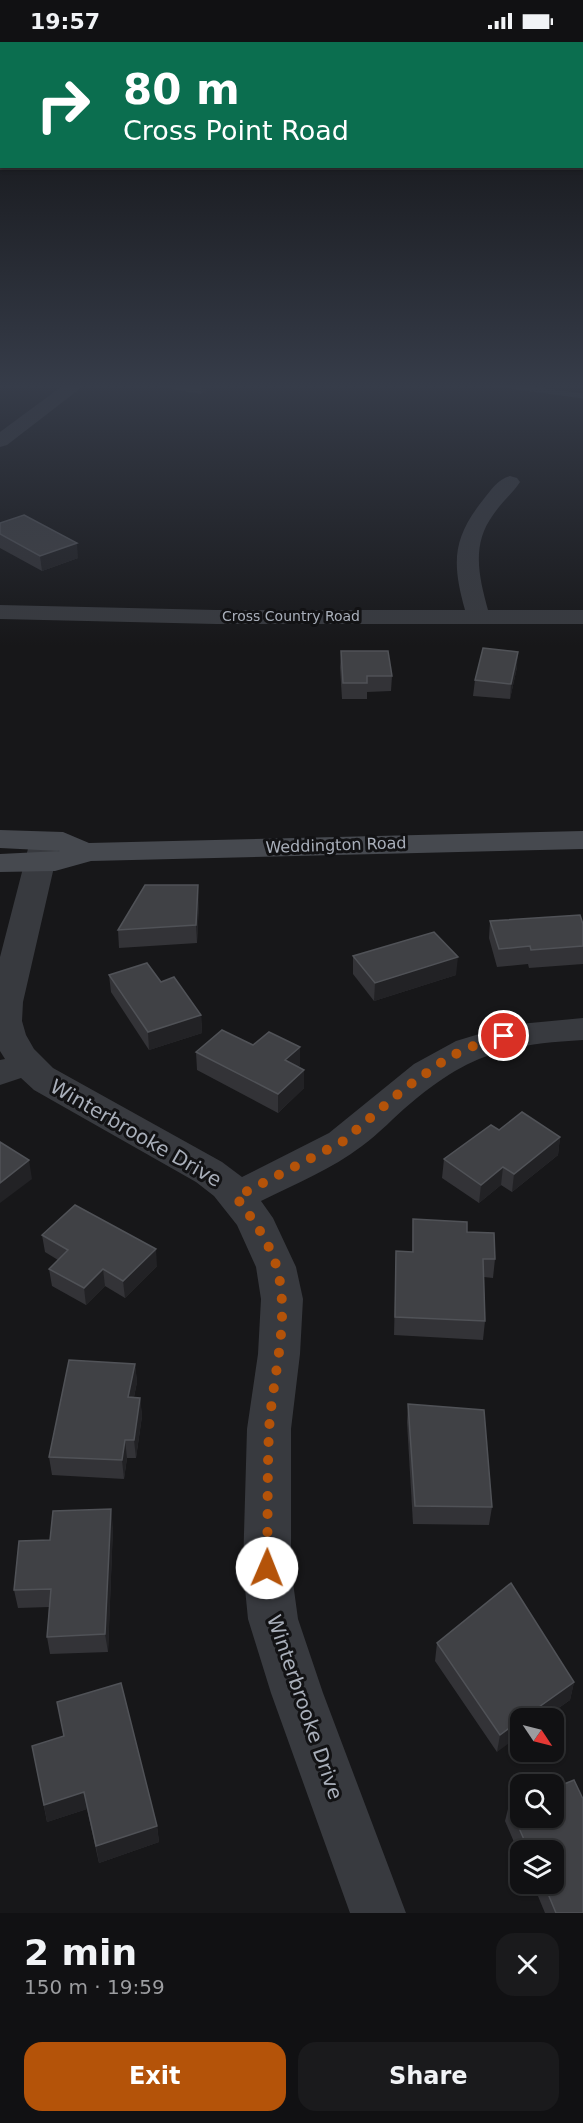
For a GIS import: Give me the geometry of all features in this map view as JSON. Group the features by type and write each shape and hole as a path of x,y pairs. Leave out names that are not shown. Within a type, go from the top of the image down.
{"main road":[{"name":"Weddington Road","path":"0,839 28,856 55,862 89,852 583,840"}],"street":[{"path":"478,615 465,562 467,544 471,531 486,508 510,482"},
{"name":"Cross Country Road","path":"0,612 216,617 478,615 583,617"},
{"name":"Winterbrooke Drive","path":"28,856 6,1002 6,1025 13,1044 14,1068 38,1075 209,1172 228,1186 253,1218 276,1267 282,1299 279,1354 269,1429 267,1568 273,1619 297,1693 378,1913"},
{"path":"236,1197 342,1142 404,1089 449,1057 482,1042 504,1036 583,1029"}],"building":[{"path":"24,515 77,543 40,556 0,534 0,523"},
{"path":"483,648 518,652 511,684 475,680"},
{"path":"341,651 388,651 392,676 367,676 367,683 343,683"},
{"path":"145,885 198,885 196,925 118,930"},
{"path":"580,915 583,924 583,946 531,950 530,946 499,949 490,921"},
{"path":"434,932 458,957 375,983 353,956"},
{"path":"147,963 161,982 174,977 201,1015 148,1032 109,975"},
{"path":"222,1030 253,1045 269,1032 300,1047 285,1060 304,1070 278,1094 196,1052"},
{"path":"522,1112 560,1137 514,1174 503,1167 481,1185 444,1159 491,1125 499,1130"},
{"path":"0,1142 29,1160 0,1183"},
{"path":"75,1205 156,1249 123,1281 103,1269 84,1288 49,1269 68,1250 42,1235"},
{"path":"413,1219 467,1222 467,1232 494,1233 495,1259 483,1259 485,1321 395,1317 396,1251 413,1252"},
{"path":"69,1360 135,1364 128,1397 140,1398 134,1440 125,1440 122,1460 49,1457"},
{"path":"408,1404 484,1410 492,1507 415,1506"},
{"path":"111,1509 105,1634 47,1637 51,1589 14,1590 19,1541 50,1540 53,1511"},
{"path":"511,1583 574,1682 537,1708 510,1708 510,1728 500,1735 437,1643"},
{"path":"121,1683 157,1826 96,1846 84,1792 44,1805 32,1746 64,1736 57,1702"},
{"path":"574,1780 583,1799 583,1913 556,1913 548,1894 564,1894 564,1840 524,1840 519,1828 564,1828 564,1784"}],"route":[{"path":"267,1568 269,1429 279,1354 282,1299 276,1267 265,1240 253,1218 236,1197 342,1142 404,1089 449,1057 482,1042 504,1036"}]}
